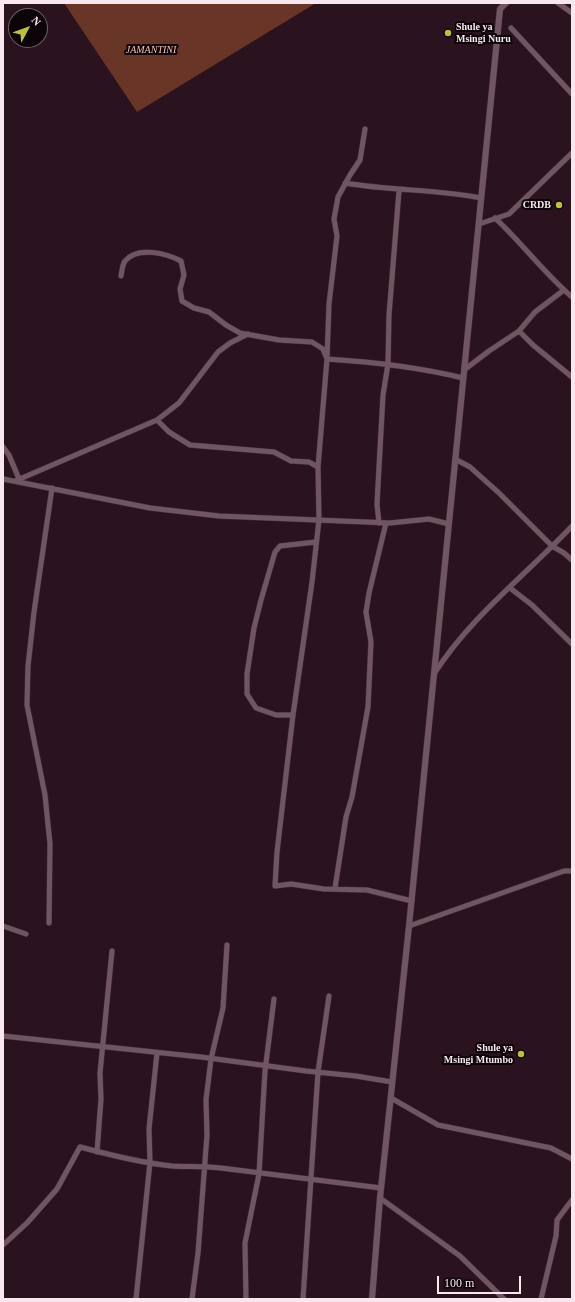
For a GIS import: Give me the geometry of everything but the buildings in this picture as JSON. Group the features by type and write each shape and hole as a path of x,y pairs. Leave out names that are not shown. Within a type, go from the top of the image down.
{"street":[{"path":"372,1299 380,1198 412,901 500,9 506,3"},
{"path":"558,3 572,13"},
{"path":"511,28 572,94"},
{"path":"365,129 360,160 338,197 334,219 337,236 329,304 327,359 318,467 318,520 293,715 277,852 275,886 292,884 324,889 336,888 367,890 412,901"},
{"path":"479,224 509,214 572,153"},
{"path":"346,183 399,190 456,193 481,198"},
{"path":"379,523 377,504 383,395 388,364 389,315 399,190"},
{"path":"495,218 572,297"},
{"path":"121,276 124,262 133,254 150,253 169,255 181,261 184,275 180,289 182,301 194,308 209,312 226,325 240,332 279,340 312,342 323,349 327,359"},
{"path":"464,370 489,350 519,331 535,312 564,290"},
{"path":"519,331 533,345 572,377"},
{"path":"17,480 157,420 178,403 218,352 230,343 248,334"},
{"path":"327,359 426,369 463,378"},
{"path":"157,420 169,432 190,445 274,452 291,461 309,462 318,467"},
{"path":"3,447 9,455 17,480"},
{"path":"455,459 470,467 499,493 552,546 572,560"},
{"path":"3,479 17,480 150,508 219,516 379,523 429,519 449,524"},
{"path":"49,923 50,844 45,795 27,706 28,666 34,612 52,488"},
{"path":"336,888 344,825 352,797 368,707 371,642 366,612 369,593 386,523"},
{"path":"434,674 446,656 473,623 572,526"},
{"path":"293,715 276,715 256,708 247,694 247,674 261,600 275,552 280,546 316,542"},
{"path":"510,588 532,605 572,644"},
{"path":"409,926 564,870 572,871"},
{"path":"3,926 26,934"},
{"path":"192,1299 207,1135 206,1100 212,1059 223,1008 226,945"},
{"path":"97,1152 103,1047 112,951"},
{"path":"302,1299 318,1072 329,996"},
{"path":"246,1299 245,1243 259,1174 266,1065 274,999"},
{"path":"3,1036 266,1065 392,1082"},
{"path":"136,1299 150,1162 149,1129 157,1053"},
{"path":"391,1098 438,1125 551,1148 572,1159"},
{"path":"3,1245 27,1223 57,1189 80,1147 97,1152 150,1162 219,1168 381,1188"},
{"path":"380,1198 460,1256 504,1299"},
{"path":"541,1299 556,1236 557,1220 572,1202"}],"green space":[{"name":"JAMANTINI","path":"64,3 316,3 137,112"}],"place":[{"name":"Shule ya Msingi Nuru","path":"448,33"},
{"name":"CRDB","path":"559,205"},
{"name":"Shule ya Msingi Mtumbo","path":"521,1054"}]}
